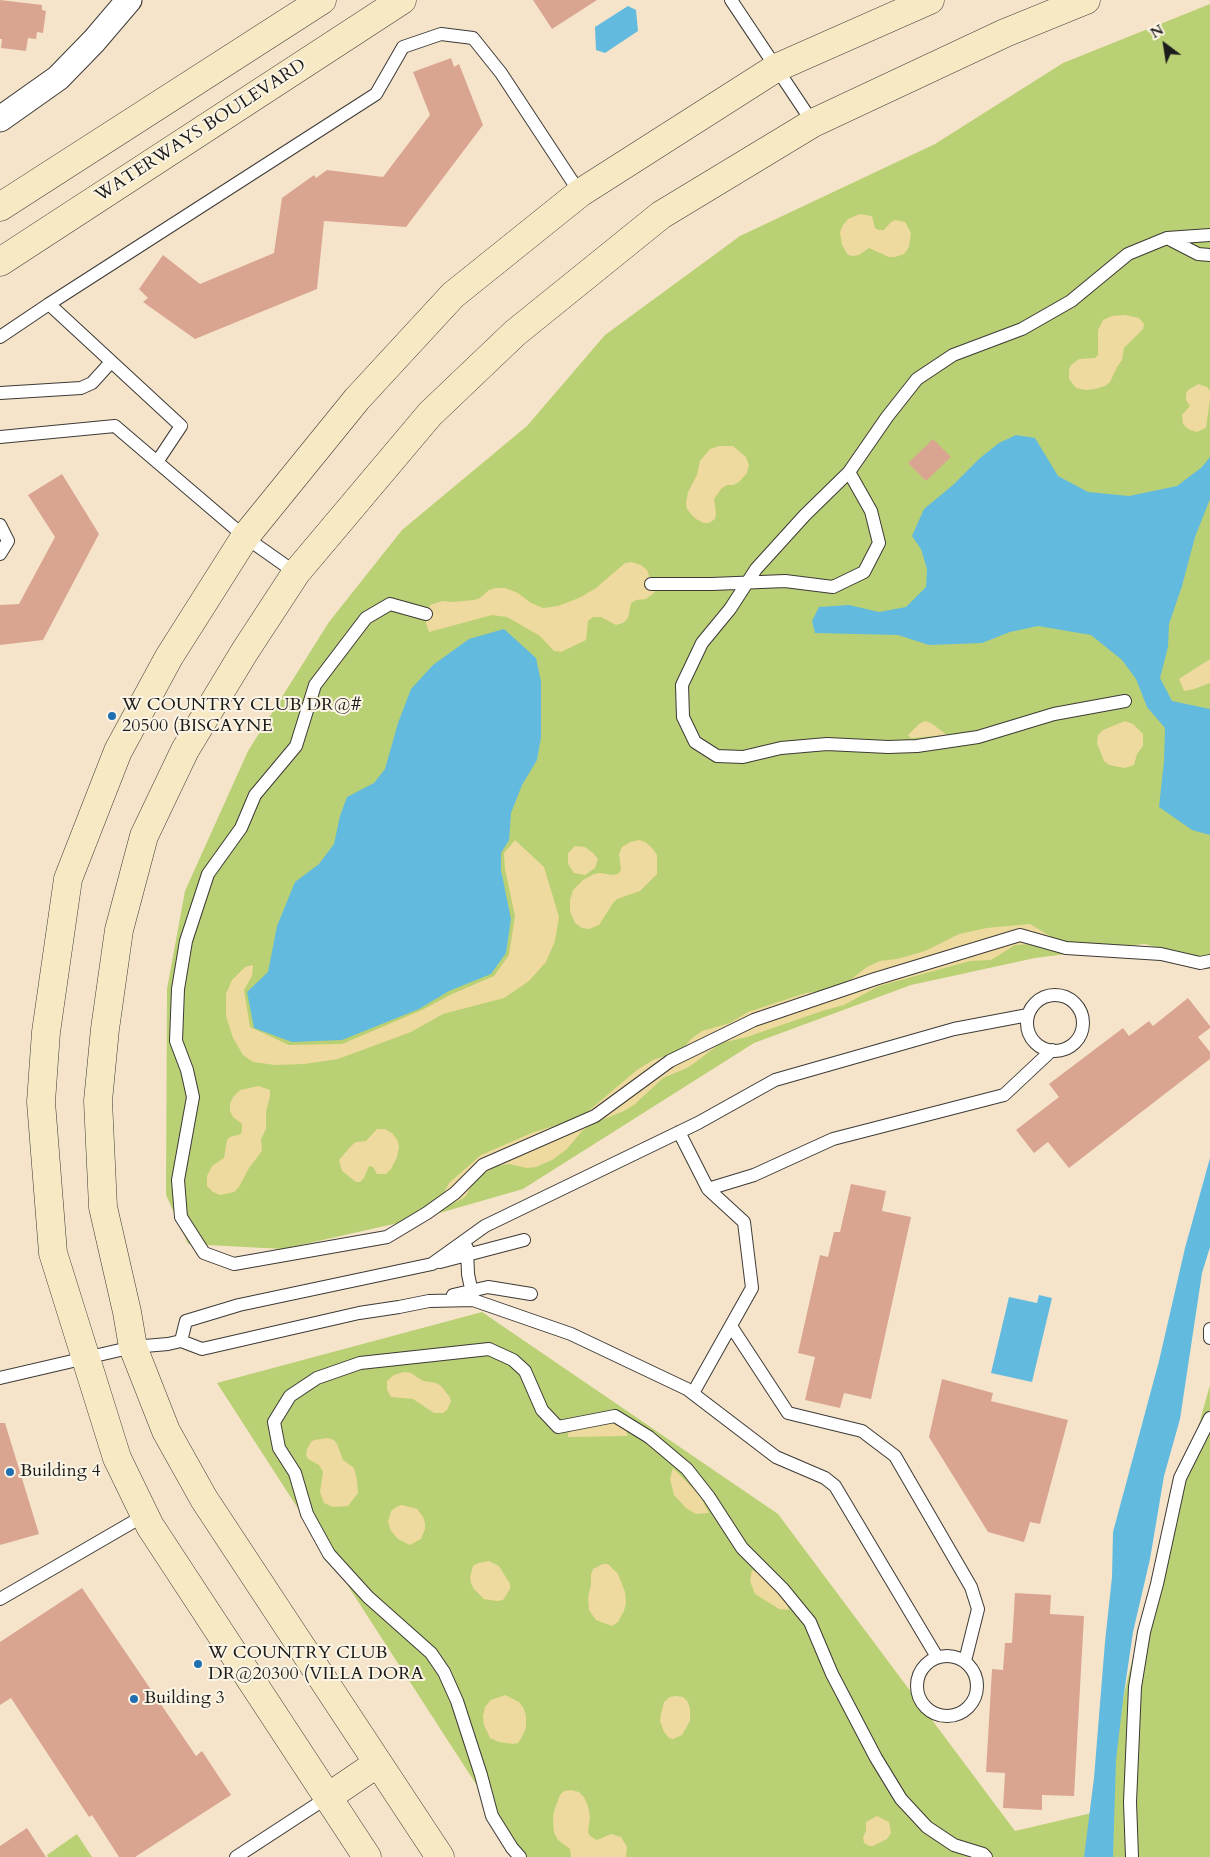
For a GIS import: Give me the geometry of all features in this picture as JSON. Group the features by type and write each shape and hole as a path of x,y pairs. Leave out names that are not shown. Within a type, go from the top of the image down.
{"street":[{"path":"0,119 58,78 94,41 128,0"},
{"path":"0,207 322,0"},
{"name":"WATERWAYS BOULEVARD","path":"0,262 402,0"},
{"path":"367,1857 150,1526 117,1458 85,1358 53,1253 42,1102 46,1032 68,879 118,751 169,658 245,537 358,399 453,295 580,193 776,68 930,0"},
{"path":"440,1857 204,1499 166,1431 133,1347 127,1312 102,1207 98,1101 105,1029 120,930 144,836 185,750 245,651 296,573 430,414 515,333 661,215 813,124 1005,33 1086,0"},
{"path":"328,1798 378,1763"}],"lane":[{"path":"731,0 813,124"},
{"path":"0,337 376,94 402,47 441,34 473,38 501,74 580,193"},
{"path":"1126,701 1054,714 978,737 917,746 888,747 827,744 781,748 743,757 717,756 695,742 683,717 682,685 702,643 730,608 756,569 805,515 849,472 887,417 917,379 953,356 1022,329 1071,301 1128,254 1167,238 1210,235"},
{"path":"1167,238 1198,254 1210,256"},
{"path":"49,304 181,426 157,462"},
{"path":"0,393 81,388 92,383 111,362"},
{"path":"0,437 115,426 245,537 296,573"},
{"path":"651,584 785,581 833,587 864,572 879,543 871,511 849,472"},
{"path":"0,525 8,541 0,554"},
{"path":"426,614 390,604 366,618 315,686 296,746 255,795 241,828 208,874 186,941 178,990 176,1041 187,1070 193,1097 178,1180 181,1217 204,1253 234,1264 387,1237 427,1214 455,1193 483,1165 595,1116 670,1061 754,1020 875,978 1020,935 1066,948 1161,954 1200,963 1210,961"},
{"path":"1056,995 1065,997 1073,1002 1082,1016 1083,1025 1080,1034 1068,1047 1060,1051 1041,1048 1029,1034 1027,1025 1028,1015 1032,1007 1039,1000 1047,996 1056,995"},
{"path":"432,1264 485,1226 679,1132 775,1080 954,1029 1028,1015"},
{"path":"708,1189 754,1175 833,1139 1004,1095 1052,1050"},
{"path":"679,1132 708,1189 744,1222 752,1288 693,1393"},
{"path":"466,1239 472,1296"},
{"path":"181,1341 186,1321 239,1305 432,1264 524,1240"},
{"path":"0,1378 133,1347 181,1341 202,1349 359,1313 472,1296 488,1287 531,1294"},
{"path":"472,1296 571,1334 693,1393 776,1456 824,1478 835,1486 937,1657"},
{"path":"731,1326 788,1413 862,1431 895,1456 971,1587 978,1609 965,1661"},
{"path":"1210,1329 1210,1338"},
{"path":"520,1857 512,1848 492,1816 457,1701 444,1672 431,1653 368,1597 329,1554 307,1514 295,1473 279,1448 274,1422 290,1396 317,1378 360,1363 489,1350 513,1360 525,1371 542,1410 558,1427 615,1416 649,1436 687,1469 709,1497 742,1548 783,1590 810,1622 832,1674 876,1758 901,1799 926,1827 954,1845 983,1854 986,1857"},
{"path":"1132,1857 1130,1802 1135,1688 1144,1632 1157,1584 1180,1478 1210,1418"},
{"path":"0,1599 144,1515"},
{"path":"947,1655 965,1661 972,1668 976,1677 975,1696 970,1705 963,1711 953,1715 943,1716 933,1713 925,1707 919,1698 916,1688 917,1678 922,1669 928,1661 947,1655"},
{"path":"236,1857 328,1798"}],"green space":[{"path":"1210,4 1210,960 1144,944 1035,958 911,985 754,1043 523,1189 429,1216 283,1249 188,1244 166,1195 167,989 185,891 248,751 329,622 402,530 527,426 605,335 740,236 935,144 1063,63"},
{"path":"482,1312 778,1514 1015,1831 1096,1812 1130,1669 1210,1385 1210,1857 523,1857 217,1383"},
{"path":"77,1834 92,1857 48,1857 47,1855"}],"sand":[{"path":"860,214 872,216 875,228 879,230 884,230 895,220 905,222 911,233 909,247 904,254 889,257 869,248 859,255 848,255 842,245 840,232 848,219"},
{"path":"1125,315 1139,318 1144,324 1143,329 1124,348 1122,360 1110,382 1105,386 1095,389 1076,388 1069,379 1071,365 1079,359 1095,358 1098,355 1098,330 1103,320 1112,316"},
{"path":"1198,384 1207,387 1210,391 1210,399 1206,428 1197,432 1190,430 1183,424 1182,415 1190,406 1186,400 1188,390"},
{"path":"719,446 733,446 746,457 749,465 747,473 739,482 727,485 721,489 714,499 715,519 709,523 704,523 696,519 687,509 688,492 697,475 700,461 710,449"},
{"path":"631,562 641,565 647,570 655,592 646,599 636,600 631,603 628,618 623,623 616,625 601,617 593,617 588,621 586,640 561,652 554,651 540,636 507,617 492,615 429,632 426,623 430,605 442,601 474,600 480,598 489,590 496,588 505,588 518,593 531,603 543,608 558,606 579,598 596,588 625,563"},
{"path":"1210,659 1210,683 1184,691 1179,679"},
{"path":"925,721 931,723 947,735 911,738 908,735"},
{"path":"1125,721 1133,724 1143,734 1143,746 1137,754 1134,765 1125,768 1109,765 1104,761 1097,743 1098,735 1103,730"},
{"path":"515,840 544,867 559,917 555,941 546,962 529,981 504,998 443,1014 411,1032 338,1059 304,1064 275,1065 253,1062 243,1055 233,1038 226,1016 226,994 232,980 245,967 253,965 252,976 244,990 250,1027 289,1045 342,1044 422,1010 452,994 494,976 509,955 515,916 505,869 504,853"},
{"path":"639,840 645,842 657,855 657,874 640,891 617,899 599,925 589,929 582,928 575,923 570,911 570,900 573,890 583,880 594,874 618,874 621,870 619,854 622,847 630,842"},
{"path":"575,846 585,847 598,859 595,868 585,875 574,873 568,864 568,853"},
{"path":"1030,924 1055,939 1066,942 1059,953 1032,944 1015,945 991,960 970,961 879,986 844,1005 747,1037 721,1043 689,1067 663,1078 635,1104 624,1111 594,1123 582,1131 567,1149 552,1160 536,1167 527,1168 509,1164 496,1166 482,1175 462,1199 451,1204 442,1196 449,1183 481,1155 534,1132 561,1124 586,1113 637,1070 653,1060 682,1050 691,1039 702,1031 730,1023 748,1012 806,993 828,990 850,980 867,967 880,961 897,959 925,951 959,934 987,928"},
{"path":"258,1086 270,1090 266,1112 266,1129 261,1139 262,1151 249,1168 239,1187 234,1192 220,1195 213,1192 207,1186 207,1176 212,1166 224,1158 227,1140 230,1137 241,1134 242,1124 233,1117 230,1111 230,1104 233,1097 240,1090"},
{"path":"377,1129 385,1129 392,1133 398,1141 397,1157 386,1174 377,1174 373,1167 369,1166 364,1178 360,1182 356,1182 342,1171 339,1160 351,1146 356,1142 366,1141"},
{"path":"404,1372 411,1373 423,1381 436,1383 441,1386 451,1401 447,1410 443,1413 434,1413 413,1399 391,1397 387,1390 387,1381 394,1375"},
{"path":"614,1422 625,1428 628,1436 568,1437 568,1433 575,1429"},
{"path":"328,1438 334,1440 343,1460 354,1468 358,1493 348,1506 333,1507 324,1503 320,1492 323,1472 319,1465 308,1459 306,1455 311,1442"},
{"path":"673,1468 700,1496 709,1513 696,1514 686,1508 674,1495 670,1479"},
{"path":"402,1505 417,1509 425,1523 421,1539 410,1545 398,1539 391,1531 388,1522 391,1511"},
{"path":"489,1561 499,1566 510,1584 510,1589 503,1600 484,1599 471,1583 470,1577 473,1566"},
{"path":"603,1564 608,1564 618,1574 625,1592 626,1603 624,1611 618,1622 612,1626 596,1620 589,1610 588,1597 591,1575 593,1569"},
{"path":"752,1570 762,1576 785,1600 789,1610 779,1609 755,1594 750,1581"},
{"path":"505,1695 519,1702 526,1716 526,1728 518,1743 499,1742 490,1738 484,1725 485,1707 491,1700"},
{"path":"670,1697 683,1697 688,1702 690,1721 682,1735 673,1739 669,1738 664,1732 660,1721 664,1702"},
{"path":"564,1791 579,1792 584,1797 588,1806 590,1817 588,1832 590,1836 597,1840 611,1834 621,1837 627,1847 626,1857 571,1857 570,1849 558,1840 554,1833 553,1818 560,1795"},
{"path":"877,1816 889,1822 891,1833 887,1839 870,1846 864,1843 863,1837 866,1831 866,1822"}],"water":[{"path":"628,6 636,10 638,31 605,53 596,50 595,27"},
{"path":"1016,435 1035,438 1058,476 1088,492 1129,496 1177,486 1202,467 1210,457 1210,499 1195,537 1182,586 1169,624 1168,647 1160,678 1172,701 1210,709 1210,835 1192,830 1159,807 1164,761 1165,728 1147,707 1136,679 1122,660 1091,635 1038,626 1010,632 982,643 929,645 898,635 815,633 812,621 819,607 849,605 879,612 906,607 926,587 927,569 921,549 912,536 924,509 953,485 980,458 999,443"},
{"path":"504,629 536,658 541,682 541,737 537,760 522,785 511,813 509,840 501,853 501,870 511,919 506,953 491,974 449,991 419,1009 342,1040 292,1042 254,1028 247,992 268,972 277,926 295,882 319,864 334,844 340,816 347,797 374,783 385,769 398,723 411,689 433,665 469,639"},
{"path":"1210,1158 1210,1247 1202,1273 1180,1419 1164,1476 1150,1559 1133,1632 1116,1760 1113,1857 1084,1857 1094,1778 1112,1577 1113,1532 1159,1361 1185,1248"},
{"path":"1039,1295 1052,1298 1032,1382 991,1373 1009,1297 1037,1303"}],"building":[{"path":"0,0 42,5 42,10 46,11 43,33 37,32 36,39 28,38 26,51 1,48"},
{"path":"533,0 597,0 552,29"},
{"path":"451,58 454,67 459,64 483,125 406,227 324,221 317,289 195,339 143,302 148,298 139,289 163,255 200,284 274,253 282,198 314,175 316,178 327,170 383,177 430,115 413,72"},
{"path":"933,439 951,457 926,481 908,463"},
{"path":"62,474 99,534 43,640 0,645 0,605 19,604 55,537 28,495"},
{"path":"1188,998 1210,1026 1198,1037 1210,1052 1210,1059 1069,1168 1048,1142 1034,1153 1016,1130 1059,1097 1049,1084 1123,1028 1129,1036 1149,1021 1153,1026"},
{"path":"851,1184 886,1191 882,1211 911,1217 871,1399 844,1393 840,1408 805,1400 815,1357 798,1353 820,1255 828,1257 834,1232 840,1232"},
{"path":"942,1379 993,1393 991,1401 1068,1420 1040,1524 1030,1522 1024,1542 988,1532 929,1437"},
{"name":"Building 4","path":"0,1423 5,1423 39,1534 0,1545"},
{"path":"82,1588 196,1756 202,1751 231,1795 135,1857 119,1857 92,1815 89,1817 11,1698 0,1705 0,1642"},
{"path":"1015,1593 1051,1595 1050,1614 1084,1616 1074,1796 1042,1795 1042,1810 1003,1808 1005,1773 986,1772 992,1669 1003,1670 1005,1643 1012,1643"},
{"path":"27,1828 46,1857 0,1857 0,1846"}],"place":[{"name":"W COUNTRY CLUB DR@# 20500 (BISCAYNE","path":"112,716"},
{"name":"Building 4","path":"10,1472"},
{"name":"W COUNTRY CLUB DR@20300 (VILLA DORA","path":"198,1664"},
{"name":"Building 3","path":"134,1699"}]}
